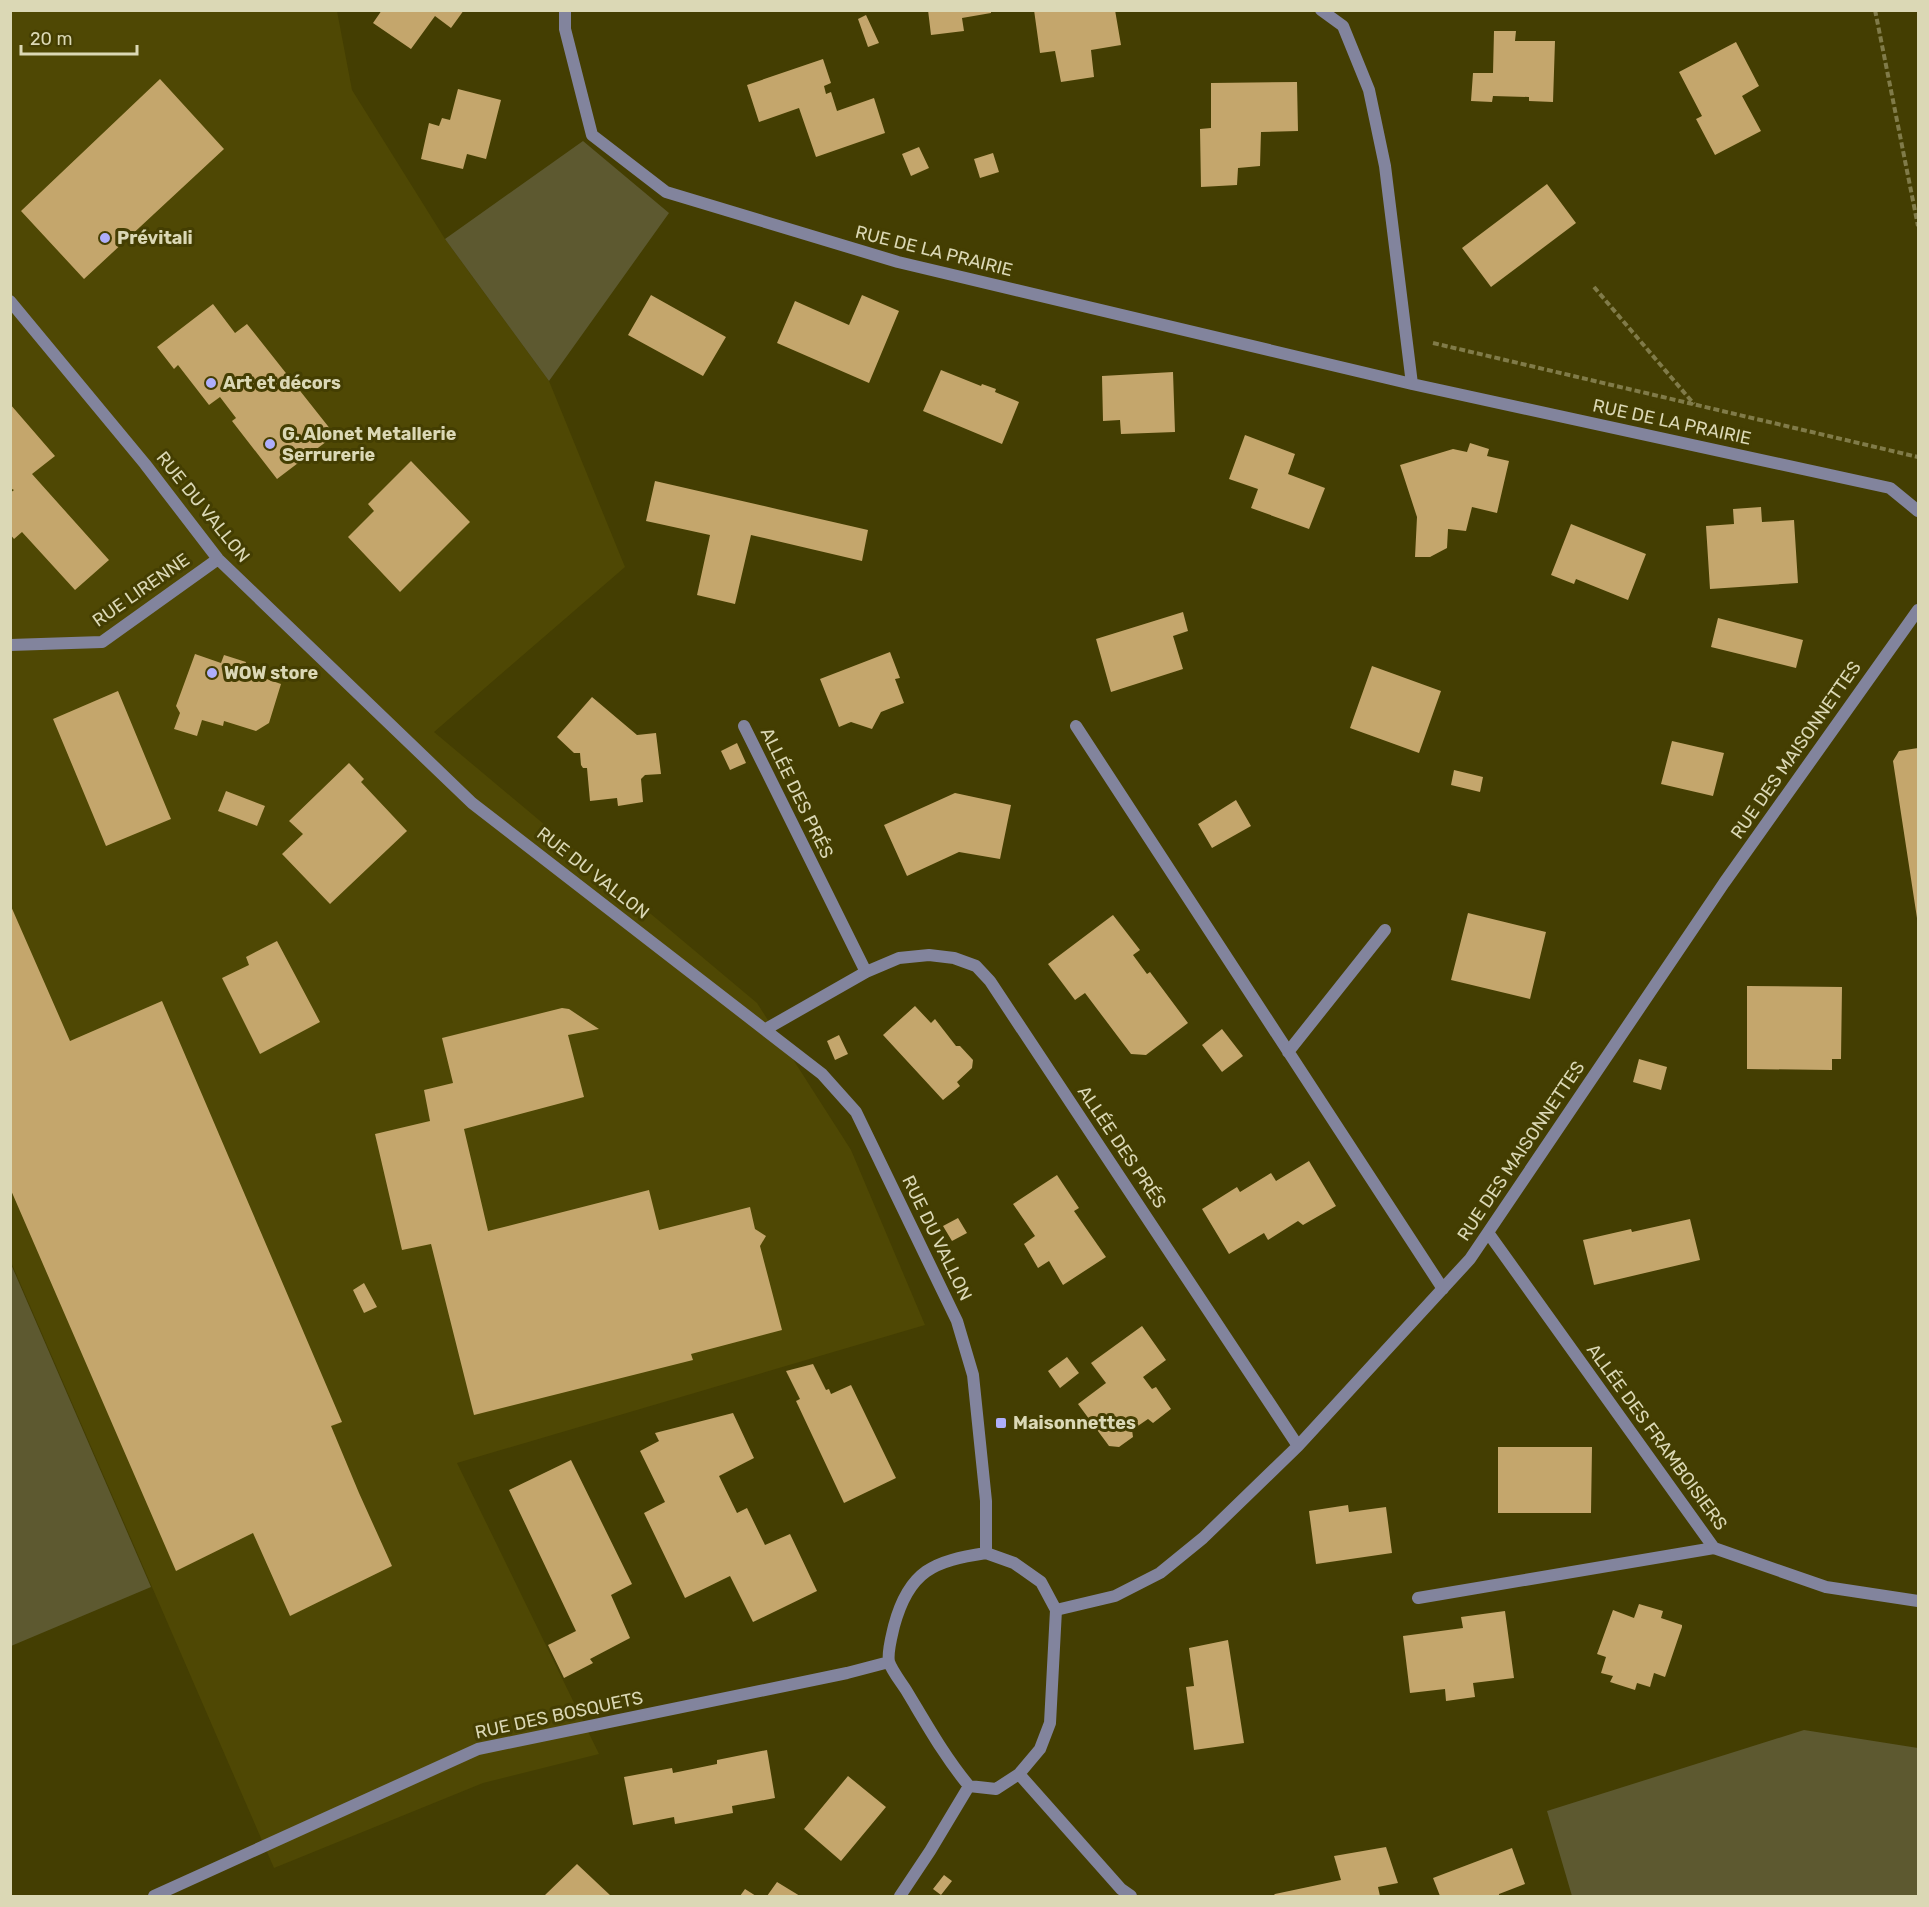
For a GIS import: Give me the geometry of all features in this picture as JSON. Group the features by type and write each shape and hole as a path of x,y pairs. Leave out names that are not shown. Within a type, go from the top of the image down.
{"street":[{"name":"RUE DE LA PRAIRIE","path":"565,10 565,29 592,135 666,192 898,262 1412,384 1890,488 1918,511"},
{"path":"1322,10 1343,26 1369,90 1385,166 1412,384"},
{"name":"RUE DU VALLON","path":"10,301 145,464 218,559 472,803 822,1074 856,1112 957,1321 973,1375 986,1501 986,1553"},
{"name":"RUE LIRENNE","path":"10,645 102,642 218,559"},
{"name":"RUE DES MAISONNETTES","path":"1056,1610 1115,1596 1160,1573 1203,1538 1298,1446 1470,1259 1724,883 1918,610"},
{"name":"ALLÉE DES PRÉS","path":"744,726 866,972"},
{"path":"1076,726 1443,1289"},
{"path":"1288,1052 1384,930"},
{"name":"ALLÉE DES PRÉS","path":"766,1029 866,972 899,958 929,955 954,958 976,966 990,981 1298,1446"},
{"name":"ALLÉE DES FRAMBOISIERS","path":"1488,1234 1714,1548 1826,1587 1918,1601"},
{"path":"1418,1598 1714,1548"},
{"path":"986,1553 1014,1563 1041,1582 1056,1610 1050,1723 1040,1749 1019,1774 996,1789 969,1786 950,1764 889,1662 892,1634 898,1610 918,1577 936,1564 958,1557 986,1553"},
{"name":"RUE DES BOSQUETS","path":"154,1896 478,1749 889,1662"},
{"path":"1019,1774 1121,1889 1131,1896"},
{"path":"900,1896 969,1786"}],"path":[{"path":"1875,10 1918,226"},
{"path":"1594,287 1695,404"},
{"path":"1406,336 1918,457"}],"shaded area":[{"path":"10,11 337,11 352,90 445,239 549,381 625,567 434,732 757,1003 851,1150 925,1325 457,1463 599,1754 483,1783 274,1868 11,1262"},
{"path":"583,141 669,213 549,381 445,239"},
{"path":"10,1262 151,1587 11,1646 10,1646"},
{"path":"1804,1730 1918,1748 1918,1896 1572,1896 1547,1811"}],"building":[{"path":"382,10 464,10 451,28 435,16 411,49 373,23"},
{"path":"928,10 991,10 991,13 962,18 964,31 931,35"},
{"path":"1034,10 1115,10 1121,45 1091,50 1094,77 1061,82 1055,51 1040,53"},
{"path":"866,15 879,43 868,47 858,19"},
{"path":"1494,31 1516,31 1515,41 1555,41 1553,102 1529,101 1529,97 1493,96 1492,102 1471,101 1473,73 1493,73"},
{"path":"1736,42 1759,86 1742,96 1761,131 1715,155 1696,119 1702,116 1679,72"},
{"path":"823,59 831,83 824,86 826,94 831,92 837,111 874,98 885,133 816,157 799,108 759,122 747,85"},
{"path":"160,79 224,149 84,279 21,211"},
{"path":"1297,82 1298,131 1261,132 1260,166 1238,168 1237,185 1201,187 1200,129 1211,128 1211,83"},
{"path":"458,89 501,100 486,159 467,154 463,169 421,159 429,123 439,126 442,118 450,120"},
{"path":"919,147 929,168 911,176 902,154"},
{"path":"993,153 999,172 980,178 974,159"},
{"path":"1547,184 1576,223 1491,287 1462,248"},
{"path":"651,295 726,337 703,376 628,335"},
{"path":"862,295 899,311 869,383 777,343 795,301 849,325"},
{"path":"213,304 235,333 247,324 335,435 277,479 232,421 236,418 220,397 209,405 178,365 174,369 157,347"},
{"path":"941,370 981,386 982,384 996,389 995,392 1019,402 1002,444 923,411"},
{"path":"1173,372 1175,432 1121,434 1120,420 1103,421 1102,376"},
{"path":"10,404 55,456 32,474 109,560 75,590 22,532 14,539 10,534 10,493 14,490 10,488"},
{"path":"1245,435 1295,454 1288,474 1325,488 1309,529 1251,508 1258,489 1229,479"},
{"path":"1470,443 1489,449 1487,456 1509,461 1497,513 1472,507 1466,531 1448,529 1447,548 1430,557 1415,557 1417,517 1400,465 1453,449 1467,452"},
{"path":"411,461 470,522 400,592 348,537 374,511 368,504"},
{"path":"655,481 868,530 862,561 751,535 735,604 697,595 710,535 646,521"},
{"path":"1761,507 1762,522 1794,520 1798,583 1710,589 1706,526 1734,524 1733,509"},
{"path":"1571,524 1646,554 1628,600 1576,579 1574,584 1551,575"},
{"path":"1183,612 1188,631 1173,636 1183,669 1111,692 1096,639"},
{"path":"1718,618 1803,640 1796,668 1711,647"},
{"path":"890,652 900,678 895,679 904,703 881,712 872,729 851,722 839,727 820,679"},
{"path":"195,654 221,663 224,655 246,662 242,676 256,681 258,676 281,684 269,723 256,731 224,721 223,726 202,720 197,736 174,729 180,713 176,706"},
{"path":"1372,666 1441,691 1419,753 1350,728"},
{"path":"118,691 171,819 106,846 53,719"},
{"path":"592,697 637,735 656,733 661,774 645,775 641,779 643,802 618,806 617,798 590,801 587,768 581,765 580,753 574,753 557,737"},
{"path":"1672,741 1724,753 1713,796 1661,784"},
{"path":"737,743 746,763 730,770 721,751"},
{"path":"1918,748 1917,918 1893,761 1899,751"},
{"path":"349,763 364,779 361,782 407,831 330,904 282,854 303,834 289,821"},
{"path":"1454,770 1483,777 1480,792 1451,785"},
{"path":"226,791 265,806 257,826 218,811"},
{"path":"955,793 1011,805 1000,859 959,852 907,876 884,825"},
{"path":"1236,800 1251,826 1212,848 1198,824"},
{"path":"10,904 70,1041 162,1001 342,1422 331,1426 392,1566 290,1616 253,1533 176,1571 10,1188"},
{"path":"1468,913 1546,932 1530,999 1451,980"},
{"path":"1113,915 1140,950 1133,955 1147,974 1150,972 1188,1023 1146,1055 1131,1054 1085,993 1075,1000 1048,964"},
{"path":"277,941 320,1022 260,1054 222,978 249,965 246,957"},
{"path":"1747,986 1842,987 1841,1059 1832,1059 1832,1070 1747,1069"},
{"path":"915,1006 931,1023 935,1019 956,1046 960,1046 973,1060 972,1068 957,1082 960,1086 943,1100 883,1035"},
{"path":"562,1008 569,1009 599,1029 568,1035 584,1097 464,1129 488,1231 649,1190 659,1230 750,1207 755,1229 766,1236 760,1246 782,1330 691,1354 693,1360 474,1415 431,1244 402,1250 375,1134 430,1121 424,1090 453,1083 442,1038"},
{"path":"1222,1029 1243,1056 1222,1072 1202,1045"},
{"path":"839,1035 848,1054 835,1060 827,1041"},
{"path":"1639,1059 1667,1067 1661,1090 1633,1082"},
{"path":"1309,1161 1336,1206 1303,1225 1298,1221 1268,1240 1264,1233 1229,1254 1202,1209 1237,1187 1240,1192 1271,1173 1276,1181"},
{"path":"1057,1175 1079,1208 1074,1211 1106,1257 1063,1285 1049,1261 1038,1268 1024,1244 1035,1236 1013,1204"},
{"path":"958,1218 967,1233 952,1241 943,1226"},
{"path":"1690,1219 1700,1260 1594,1285 1583,1240"},
{"path":"364,1283 377,1307 364,1313 353,1290"},
{"path":"1142,1326 1166,1360 1143,1377 1152,1389 1156,1387 1171,1409 1153,1423 1148,1419 1132,1430 1133,1437 1119,1447 1109,1446 1078,1404 1106,1383 1091,1363"},
{"path":"1067,1357 1079,1373 1060,1388 1048,1371"},
{"path":"813,1364 826,1390 829,1389 831,1394 851,1385 896,1478 844,1503 796,1401 800,1399 786,1371"},
{"path":"733,1413 754,1458 719,1476 737,1513 747,1508 765,1545 790,1534 817,1591 753,1622 730,1576 685,1598 644,1513 665,1502 640,1451 659,1441 655,1433"},
{"path":"1498,1447 1592,1447 1591,1513 1498,1513"},
{"path":"571,1460 632,1584 611,1595 630,1638 590,1659 593,1663 564,1678 548,1645 576,1631 509,1490"},
{"path":"1348,1505 1349,1512 1386,1507 1392,1553 1316,1564 1309,1511"},
{"path":"1639,1604 1663,1611 1661,1618 1682,1625 1682,1627 1665,1677 1654,1673 1650,1687 1637,1683 1635,1690 1610,1682 1613,1676 1601,1673 1606,1657 1597,1654 1613,1610 1634,1618"},
{"path":"1505,1611 1514,1678 1473,1683 1475,1697 1446,1701 1445,1689 1410,1693 1403,1636 1463,1628 1461,1617"},
{"path":"1228,1640 1244,1743 1194,1750 1186,1687 1194,1686 1189,1648"},
{"path":"767,1750 775,1798 732,1806 733,1813 675,1824 674,1817 633,1825 624,1777 672,1768 673,1773 717,1764 717,1760"},
{"path":"848,1776 886,1807 841,1861 804,1829"},
{"path":"1386,1847 1398,1883 1378,1887 1380,1896 1273,1896 1341,1880 1334,1856"},
{"path":"1512,1848 1525,1884 1499,1894 1499,1896 1440,1896 1433,1878"},
{"path":"577,1864 611,1896 544,1896"},
{"path":"944,1875 952,1881 941,1895 933,1889"},
{"path":"777,1882 800,1896 767,1896"},
{"path":"745,1889 756,1896 740,1896"}],"place":[{"name":"Prévitali","path":"105,238"},
{"name":"Art et décors","path":"211,383"},
{"name":"G. Alonet Metallerie Serrurerie","path":"270,444"},
{"name":"WOW store","path":"212,673"},
{"name":"Maisonnettes","path":"1001,1423"}]}
